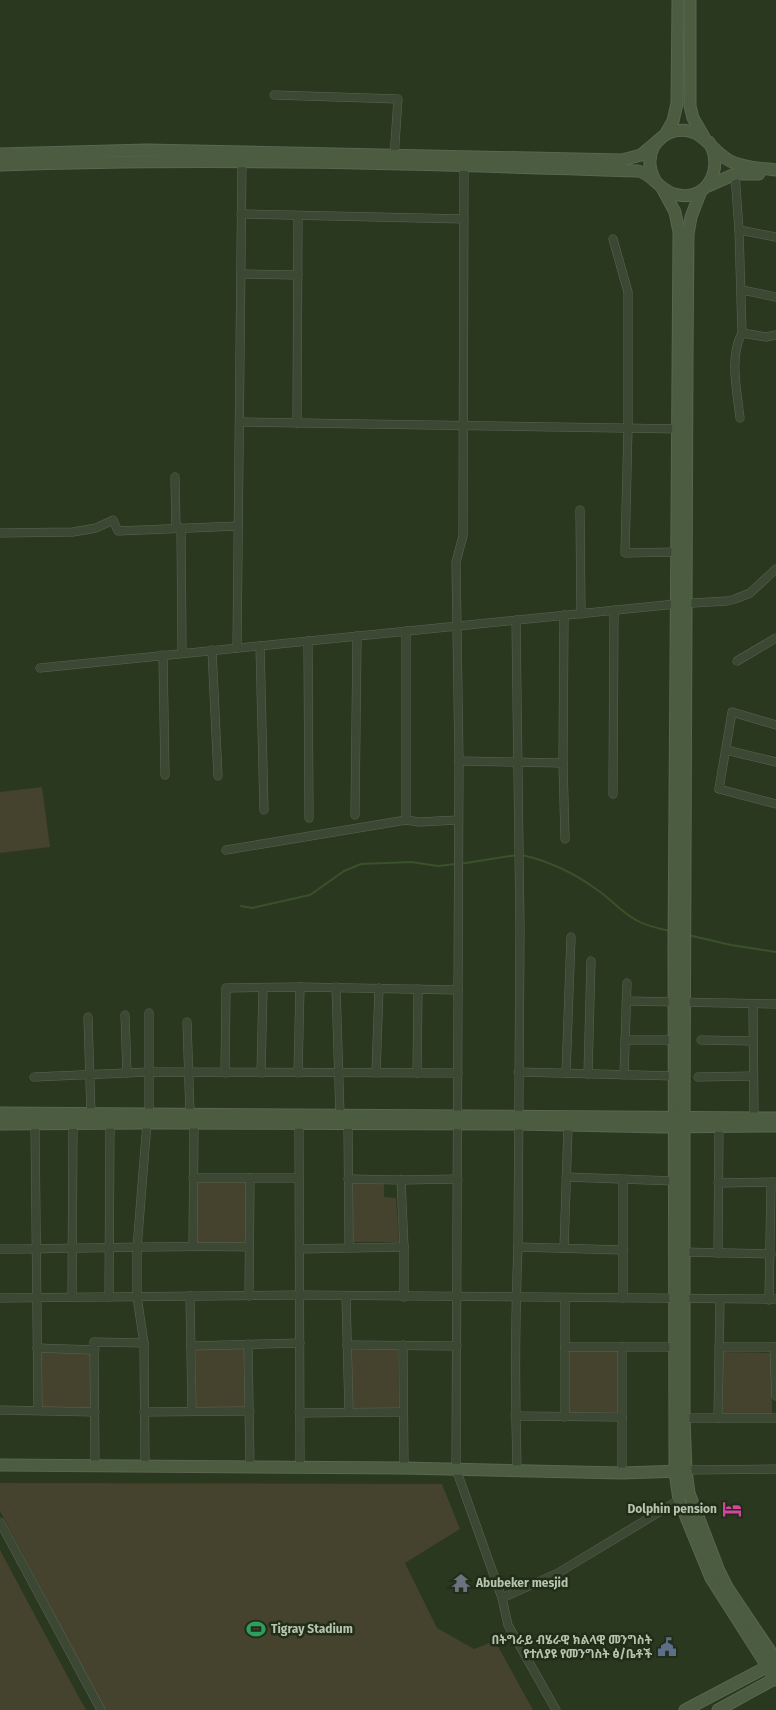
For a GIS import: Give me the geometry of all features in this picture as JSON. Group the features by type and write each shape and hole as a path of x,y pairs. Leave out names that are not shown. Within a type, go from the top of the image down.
{"street":[{"path":"678,0 676,111 662,137 652,150 650,164 653,177 675,212 679,232 682,429 681,604 674,915 680,946"},
{"path":"690,0 690,106 693,118 715,155 716,162 714,175 703,189 691,217 688,234 676,552 681,604 685,922 680,946 679,1003 680,1418 674,1472 679,1500 710,1578 723,1589 773,1663 776,1679 718,1710"},
{"path":"274,95 398,99 394,160"},
{"path":"0,154 146,150 242,156 394,160 622,160 641,155 662,137 671,132 685,130 692,131 706,140 720,154 736,164 776,170"},
{"path":"0,165 170,161 242,156"},
{"path":"237,648 242,156"},
{"path":"394,160 464,166 638,171 647,174 668,192 681,196 694,194 720,179 734,174 776,176"},
{"path":"464,166 463,536 456,562 459,761 456,1469 502,1598 508,1625 556,1710"},
{"path":"734,174 740,230 739,253 742,290 742,333 737,342 735,356 740,418"},
{"path":"241,214 464,220"},
{"path":"297,423 298,216"},
{"path":"740,230 776,237"},
{"path":"613,239 628,292 628,428 625,554 676,552"},
{"path":"241,274 298,275"},
{"path":"742,290 776,297"},
{"path":"742,333 766,337 776,335"},
{"path":"240,422 682,429"},
{"path":"175,477 179,528 182,654"},
{"path":"580,510 581,614"},
{"path":"0,533 73,532 96,528 113,520 118,531 238,526"},
{"path":"40,668 736,599 750,593 776,569"},
{"path":"613,794 614,610"},
{"path":"564,615 563,763 565,839"},
{"path":"516,620 520,928 515,1416 517,1470"},
{"path":"406,631 406,820"},
{"path":"355,815 357,636"},
{"path":"737,661 776,638"},
{"path":"308,641 309,818"},
{"path":"260,646 264,810"},
{"path":"212,650 218,776"},
{"path":"163,655 166,775"},
{"path":"776,725 732,712 719,789 776,804"},
{"path":"726,750 776,762"},
{"path":"459,761 563,763"},
{"path":"226,850 406,820 419,822 458,820"},
{"path":"566,1073 571,937"},
{"path":"588,1074 591,961"},
{"path":"624,1075 627,983"},
{"path":"298,1072 300,987"},
{"path":"225,1072 226,988 336,987 458,990"},
{"path":"336,987 340,1115"},
{"path":"261,1073 263,988"},
{"path":"376,1073 379,988"},
{"path":"417,1073 418,989"},
{"path":"626,1001 776,1004"},
{"path":"679,1003 675,1040 675,1076 680,1122 675,1181 680,1252"},
{"path":"753,1004 754,1118"},
{"path":"145,1466 144,1343 137,1297 138,1248 150,1072 149,1013"},
{"path":"125,1015 127,1073"},
{"path":"88,1017 91,1114"},
{"path":"187,1022 194,1178 193,1246"},
{"path":"625,1040 675,1040"},
{"path":"701,1040 753,1041"},
{"path":"34,1077 150,1072 458,1073"},
{"path":"518,1072 675,1076"},
{"path":"698,1077 753,1076"},
{"path":"0,1113 91,1114 148,1118 348,1125 457,1120"},
{"path":"192,1119 340,1115 457,1120 680,1122 719,1126 776,1126"},
{"path":"0,1124 110,1124 148,1118"},
{"path":"518,1121 568,1127 776,1118"},
{"path":"35,1124 38,1410"},
{"path":"72,1297 73,1124"},
{"path":"109,1297 110,1124"},
{"path":"299,1124 300,1467"},
{"path":"348,1125 349,1247"},
{"path":"718,1253 719,1126"},
{"path":"564,1248 568,1127"},
{"path":"566,1177 675,1181"},
{"path":"194,1178 299,1178"},
{"path":"249,1296 250,1178"},
{"path":"348,1178 401,1180 458,1179"},
{"path":"401,1180 404,1296"},
{"path":"623,1180 623,1298"},
{"path":"0,1298 404,1296 772,1300 771,1254 774,1182 718,1183"},
{"path":"0,1249 72,1250 193,1246 249,1247"},
{"path":"300,1249 404,1247"},
{"path":"518,1247 623,1250"},
{"path":"680,1252 771,1254"},
{"path":"190,1296 192,1411"},
{"path":"346,1296 349,1412"},
{"path":"565,1298 565,1416"},
{"path":"680,1299 675,1347 680,1418 689,1493 719,1571 723,1589"},
{"path":"718,1418 720,1299"},
{"path":"95,1466 94,1342 144,1343"},
{"path":"191,1346 300,1343"},
{"path":"248,1344 250,1467"},
{"path":"347,1345 457,1346"},
{"path":"403,1345 404,1468"},
{"path":"565,1347 675,1347"},
{"path":"622,1347 622,1473"},
{"path":"719,1347 775,1347 776,1396"},
{"path":"37,1348 95,1350"},
{"path":"0,1410 95,1412"},
{"path":"144,1412 250,1411"},
{"path":"299,1413 403,1412"},
{"path":"515,1416 622,1418"},
{"path":"680,1418 776,1418"},
{"path":"0,1465 404,1468 622,1473 776,1469"},
{"path":"502,1598 558,1573 679,1500"},
{"path":"0,1522 101,1710"},
{"path":"686,1710 773,1663"}],"shaded area":[{"path":"42,787 50,847 0,853 0,792"},
{"path":"197,1181 246,1181 246,1243 197,1243"},
{"path":"352,1183 384,1184 384,1197 396,1198 399,1242 352,1242"},
{"path":"196,1349 245,1349 246,1408 196,1408"},
{"path":"398,1349 399,1408 352,1409 351,1350"},
{"path":"569,1351 618,1351 618,1412 568,1412"},
{"path":"41,1352 91,1352 91,1409 41,1408"},
{"path":"723,1352 772,1353 772,1414 723,1414"},
{"path":"0,1483 442,1484 460,1529 405,1563 437,1628 474,1649 495,1641 533,1710 105,1710 0,1511"},
{"path":"0,1550 76,1692 86,1710 0,1710"}],"waterway":[{"path":"460,864 517,855"},
{"path":"522,855 551,864 570,873 588,883 636,920 669,931"},
{"path":"241,906 252,908 310,895 344,871 361,864 411,862 438,866 456,864"},
{"path":"688,935 731,945 776,952"}],"place":[{"name":"Dolphin pension","path":"732,1509"},
{"name":"Abubeker mesjid","path":"461,1583"},
{"name":"Tigray Stadium","path":"256,1629"},
{"name":"በትግራይ ብሄራዊ ክልላዊ መንግስት የተለያዩ የመንግስት ፅ/ቤቶች","path":"667,1647"}]}
